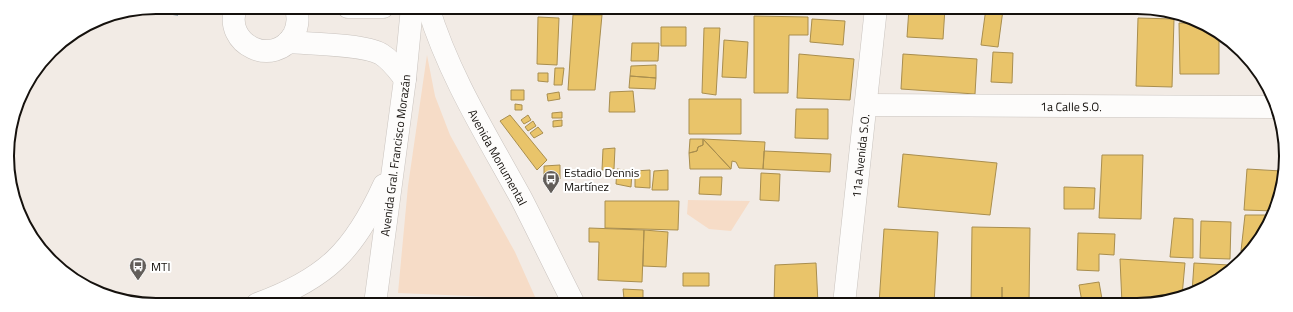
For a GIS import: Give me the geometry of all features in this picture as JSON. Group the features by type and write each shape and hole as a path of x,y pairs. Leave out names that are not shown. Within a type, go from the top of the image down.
{"main road":[{"path":"235,14 234,24 237,34 244,43 253,49 265,52 275,50 288,42 296,30 298,20 297,14"},
{"name":"Avenida Gral. Francisco Morazán","path":"376,298 405,79 411,14"},
{"name":"Avenida Monumental","path":"430,14 443,50 456,79 521,199 571,298"},
{"name":"11a Avenida S.O.","path":"845,298 875,14"},
{"path":"288,42 356,48 377,52 387,58 405,79"},
{"name":"1a Calle S.O.","path":"866,105 1270,107"},
{"path":"272,298 290,291 308,281 332,264 344,252 365,224 384,185 394,157"}],"shaded area":[{"path":"427,55 435,96 450,135 515,252 536,298 398,293 408,186"},
{"path":"688,200 750,201 731,231 709,229 687,214"}],"building: Viviendas":[{"path":"909,14 945,14 943,39 907,37"},
{"path":"985,14 1002,14 998,47 981,45"},
{"path":"573,15 602,15 595,90 568,90"},
{"path":"754,16 808,17 808,35 789,35 788,93 754,93"},
{"path":"538,17 559,18 557,65 537,64"},
{"path":"1138,18 1174,19 1172,87 1136,86"},
{"path":"812,19 845,21 843,45 810,42"},
{"path":"1179,23 1191,25 1219,40 1219,74 1180,74"},
{"path":"661,27 686,27 686,46 661,46"},
{"path":"704,28 720,28 716,95 702,93"},
{"path":"724,40 748,42 746,78 722,77"},
{"path":"632,43 659,43 658,61 631,61"},
{"path":"993,52 1013,53 1012,83 991,82"},
{"path":"799,54 854,59 850,100 797,98"},
{"path":"903,54 977,59 975,94 901,89"},
{"path":"656,65 656,78 630,76 631,66"},
{"path":"555,68 564,68 562,85 554,85"},
{"path":"538,73 548,73 548,82 538,81"},
{"path":"630,76 656,78 655,89 629,88"},
{"path":"511,90 524,90 524,100 511,100"},
{"path":"633,91 635,112 609,112 610,92"},
{"path":"559,92 560,99 548,101 547,94"},
{"path":"689,99 741,99 741,134 689,134"},
{"path":"515,104 522,105 522,110 515,110"},
{"path":"796,109 828,109 828,139 795,138"},
{"path":"562,112 562,118 552,118 552,113"},
{"path":"510,115 547,160 537,170 500,121"},
{"path":"528,115 531,120 524,124 521,120"},
{"path":"562,120 562,126 553,127 553,121"},
{"path":"533,121 536,126 528,131 525,127"},
{"path":"538,127 543,133 534,138 530,133"},
{"path":"690,139 703,139 703,145 698,147 697,151 689,153"},
{"path":"703,139 765,142 763,169 739,168 736,162 732,161 731,169"},
{"path":"703,139 731,169 690,169 689,153 697,151 698,147 703,145"},
{"path":"615,148 614,169 602,170 603,149"},
{"path":"764,151 831,154 830,172 763,169"},
{"path":"903,154 997,163 990,215 898,207"},
{"path":"1102,155 1143,155 1141,219 1099,218"},
{"path":"560,165 560,179 544,179 544,166"},
{"path":"617,169 632,171 631,187 616,184"},
{"path":"1247,169 1278,171 1274,193 1268,211 1244,210"},
{"path":"650,170 650,188 635,187 635,171"},
{"path":"668,170 668,190 652,190 654,171"},
{"path":"761,173 780,174 779,201 760,200"},
{"path":"700,177 722,177 721,195 699,194"},
{"path":"1064,187 1095,188 1094,209 1064,209"},
{"path":"605,201 679,201 678,230 605,228"},
{"path":"1245,215 1266,215 1255,235 1244,250 1241,251"},
{"path":"1174,218 1193,219 1193,258 1170,257"},
{"path":"1201,221 1231,222 1230,259 1200,258"},
{"path":"972,227 1030,228 1029,298 971,298"},
{"path":"589,228 644,230 642,282 598,280 599,242 589,242"},
{"path":"884,229 938,232 934,298 879,298"},
{"path":"644,230 668,232 666,267 643,266"},
{"path":"1078,233 1115,234 1114,255 1099,254 1099,271 1077,270"},
{"path":"1120,259 1185,263 1183,290 1156,297 1122,298"},
{"path":"816,263 818,298 774,298 775,265"},
{"path":"1194,263 1228,265 1208,279 1192,286"},
{"path":"683,273 709,273 709,286 683,286"},
{"path":"1099,282 1102,298 1081,298 1079,285"},
{"path":"623,289 643,290 643,298 624,298"}],"place":[{"name":"Estadio Dennis Martínez","path":"551,194"},
{"name":"MTI","path":"138,281"}]}
